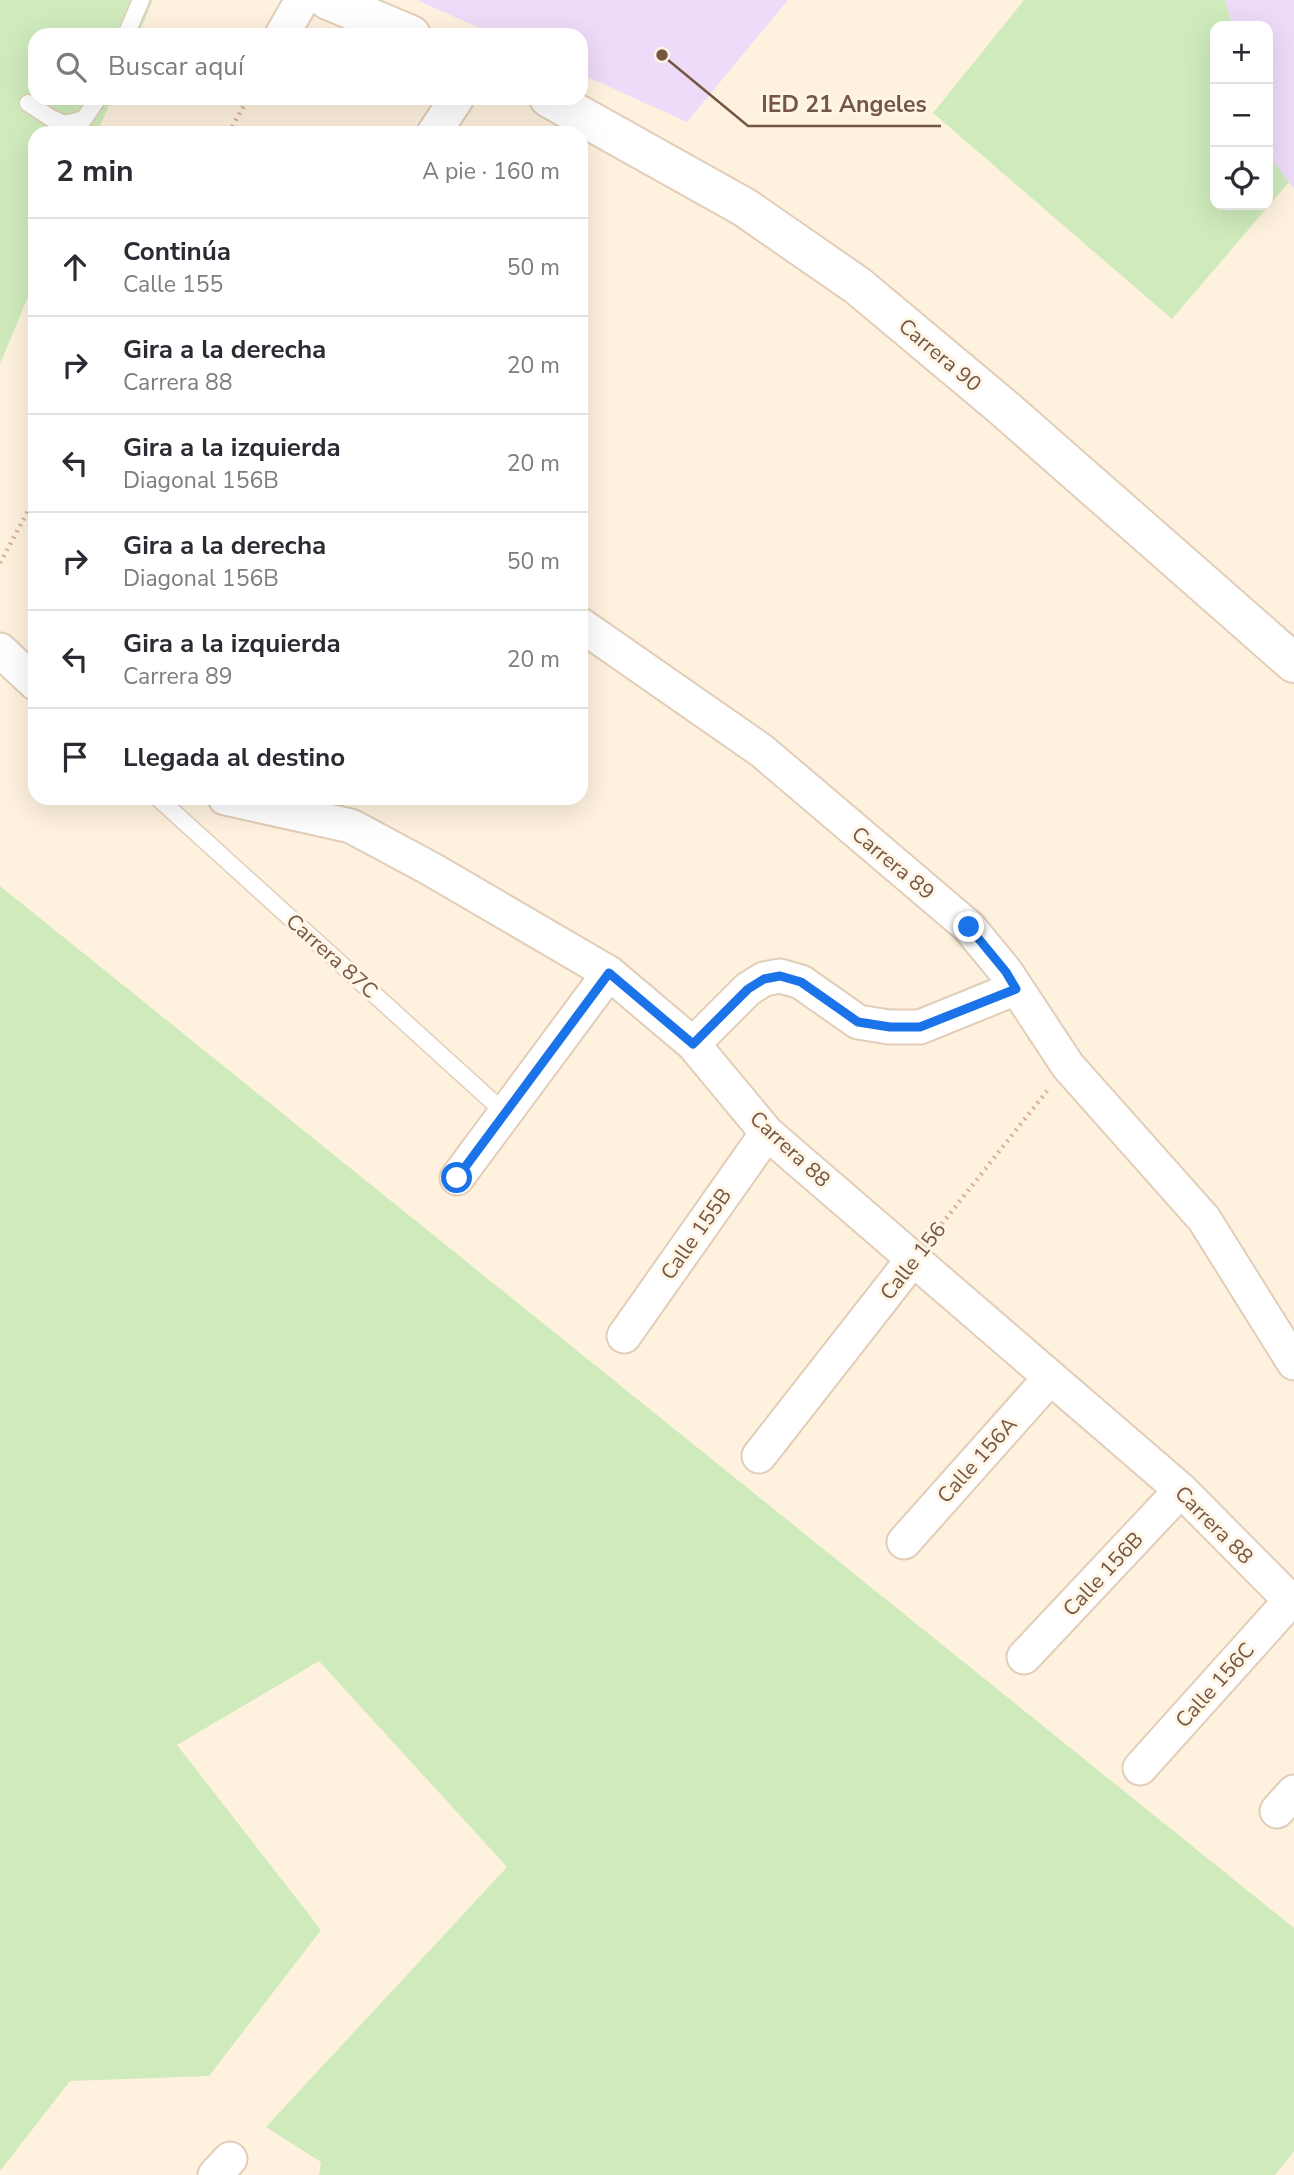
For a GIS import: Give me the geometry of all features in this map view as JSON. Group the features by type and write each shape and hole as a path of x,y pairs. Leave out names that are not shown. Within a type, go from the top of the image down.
{"street":[{"path":"286,28 302,0"},
{"path":"328,0 394,28"},
{"path":"439,126 452,105"},
{"name":"Carrera 90","path":"562,105 744,207 858,286 1005,409 1294,663"},
{"name":"Carrera 89","path":"588,630 762,751 969,927 1006,972 1068,1066 1204,1219 1294,1363"},
{"path":"0,650 28,676"},
{"name":"Carrera 88","path":"256,805 351,826 431,869 609,973 693,1044 767,1133 1181,1490 1292,1603"},
{"path":"457,1178 609,973"},
{"path":"693,1044 748,989 764,979 780,976 801,982 858,1022 890,1027 920,1027 1016,989"},
{"name":"Calle 155B","path":"624,1336 767,1133"},
{"name":"Calle 156","path":"759,1456 914,1259"},
{"name":"Calle 156A","path":"904,1542 1050,1378"},
{"name":"Calle 156B","path":"1024,1657 1181,1490"},
{"name":"Calle 156C","path":"1140,1768 1292,1603"}],"lane":[{"path":"129,28 141,0"},
{"path":"31,105 65,124 84,119 94,105"},
{"name":"Carrera 87C","path":"166,805 505,1113"}],"path":[{"path":"233,126 244,105"},
{"path":"0,563 28,511"},
{"name":"Calle 156","path":"914,1259 1068,1066"}],"shaded area":[{"path":"417,0 788,0 687,122 588,77 588,28 479,28"},
{"path":"1225,0 1294,0 1294,189 1273,162 1273,21 1231,21"}],"green space":[{"path":"0,0 153,0 141,28 28,28 28,105 109,105 100,126 28,126 28,297 0,364"},
{"path":"1024,0 1225,0 1231,21 1210,21 1210,210 1265,210 1172,319 933,113"},
{"path":"1273,162 1289,182 1273,201"},
{"path":"0,886 1294,1928 1294,2151 1275,2175 319,2175 321,2162 266,2127 507,1867 319,1661 177,1745 321,1930 209,2076 70,2081 0,2171"}],"place":[{"name":"IED 21 Angeles","path":"662,55"}],"route":[{"path":"457,1178 609,973 693,1044 748,989 764,979 780,976 801,982 858,1022 890,1027 920,1027 1016,989 1006,972 969,927"}]}
